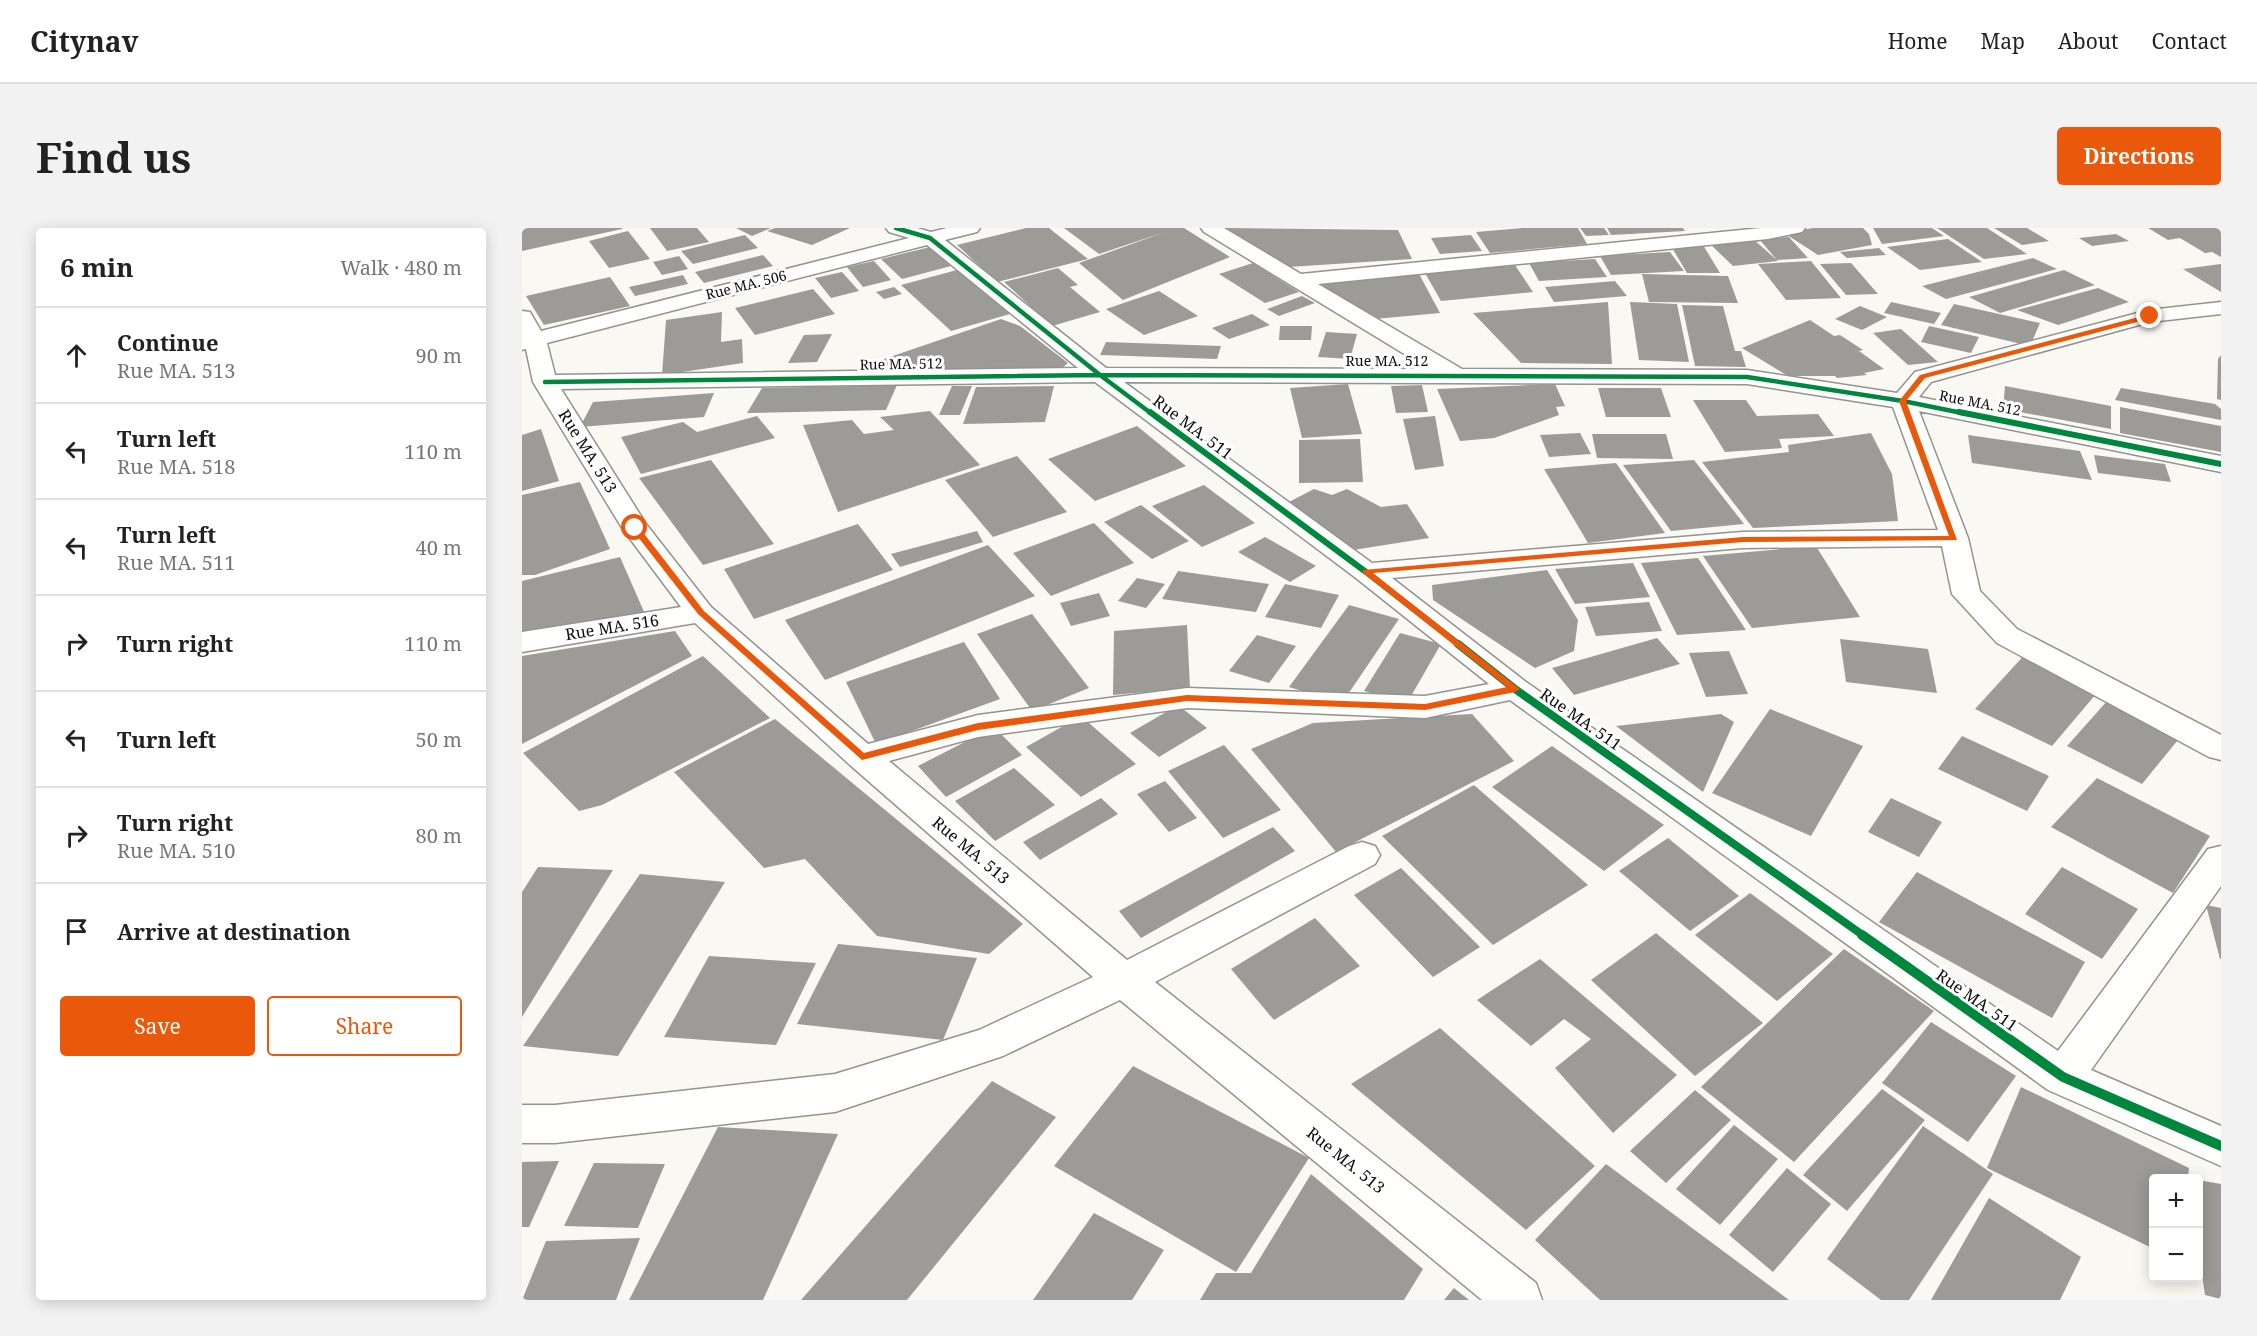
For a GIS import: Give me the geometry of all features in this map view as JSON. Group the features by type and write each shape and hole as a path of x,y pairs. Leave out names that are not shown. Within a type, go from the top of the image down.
{"street":[{"name":"Rue MA. 511","path":"896,228 930,238 1101,375 1366,572 1515,689 2063,1077 2221,1146"},
{"name":"Rue MA. 506","path":"526,333 970,228"},
{"path":"1210,228 1455,375"},
{"path":"1297,280 1768,233 1795,228"},
{"path":"2221,308 2150,316 1923,377 1902,401 1954,538 1966,594 2007,636 2221,749"},
{"name":"Rue MA. 513","path":"526,333 545,382 635,528 701,613 862,757 1124,980 1520,1300"},
{"name":"Rue MA. 512","path":"545,382 1101,375 1747,376 1902,401 2221,464"},
{"path":"1366,572 1743,540 1954,538"},
{"name":"Rue MA. 516","path":"522,642 701,613"},
{"path":"862,757 978,726 1187,698 1425,707 1515,689"},
{"path":"522,1124 555,1124 835,1093 989,1044 1124,980 1362,855"},
{"path":"2063,1077 2221,859"}],"building":[{"path":"522,228 622,228 622,229 522,251"},
{"path":"650,228 697,228 709,242 667,251"},
{"path":"736,228 771,228 752,236"},
{"path":"775,228 850,228 812,245 767,231"},
{"path":"1026,228 1049,228 1088,259 997,282 957,245"},
{"path":"1064,228 1184,228 1230,257 1123,300 1079,263 1165,232 1099,254"},
{"path":"1226,228 1398,230 1412,259 1288,267"},
{"path":"1523,228 1578,228 1587,244 1490,253 1476,232"},
{"path":"1580,228 1604,228 1609,235 1586,236"},
{"path":"1607,228 1683,228 1685,231 1611,235"},
{"path":"1813,228 1863,228 1869,234 1872,245 1818,255 1784,233"},
{"path":"1873,228 1932,228 1944,236 1882,244"},
{"path":"1937,228 1987,228 2027,254 1984,259"},
{"path":"1994,228 2027,228 2049,241 2022,245"},
{"path":"2148,228 2221,228 2221,257 2212,252 2205,253 2180,238 2168,240"},
{"path":"628,231 650,259 609,268 589,241"},
{"path":"2116,234 2129,241 2092,246 2079,238"},
{"path":"745,235 758,248 693,264 681,251"},
{"path":"1471,235 1482,251 1440,254 1431,238"},
{"path":"1789,237 1808,258 1777,260 1759,239"},
{"path":"1753,239 1778,261 1733,266 1709,243"},
{"path":"1948,239 1982,262 1920,270 1887,247"},
{"path":"1703,245 1720,273 1687,273 1671,246"},
{"path":"930,247 951,266 902,279 881,259"},
{"path":"1879,248 1886,255 1847,258 1840,252"},
{"path":"1670,252 1684,271 1611,275 1600,256"},
{"path":"763,255 773,266 704,283 695,272"},
{"path":"679,256 688,269 662,275 653,262"},
{"path":"2033,258 2057,269 1946,299 1922,286"},
{"path":"1595,259 1607,277 1539,281 1529,263"},
{"path":"874,261 891,280 863,287 847,267"},
{"path":"1811,261 1841,298 1786,300 1758,264"},
{"path":"1253,263 1299,292 1265,303 1219,274"},
{"path":"1851,263 1878,294 1846,295 1820,264"},
{"path":"2221,264 2221,292 2183,269"},
{"path":"1515,265 1533,292 1441,301 1425,273"},
{"path":"1058,268 1078,285 1070,287 1100,312 1052,326 1004,282"},
{"path":"957,270 1010,314 951,331 901,285"},
{"path":"2064,270 2095,285 2000,313 1969,297"},
{"path":"842,272 859,291 831,298 815,278"},
{"path":"1418,272 1440,313 1364,320 1316,285"},
{"path":"1642,274 1728,276 1738,303 1649,302"},
{"path":"683,275 688,284 635,296 629,287"},
{"path":"610,277 630,306 544,325 526,296"},
{"path":"1615,281 1627,296 1554,302 1545,287"},
{"path":"894,287 902,294 884,299 876,292"},
{"path":"2098,288 2129,302 2058,325 2017,310"},
{"path":"813,289 835,314 755,335 735,308"},
{"path":"1159,291 1198,316 1144,335 1106,309"},
{"path":"1302,296 1315,303 1279,316 1267,309"},
{"path":"1608,302 1612,364 1521,363 1473,313"},
{"path":"1630,302 1677,304 1689,362 1639,360"},
{"path":"1891,302 1941,313 1934,324 1884,313"},
{"path":"1954,304 2040,323 2030,346 1941,325"},
{"path":"1682,305 1723,306 1735,351 1741,351 1746,367 1695,366"},
{"path":"1860,306 1887,317 1862,330 1835,319"},
{"path":"722,312 721,342 742,339 743,363 662,375 666,320"},
{"path":"1252,314 1270,325 1229,339 1212,328"},
{"path":"1001,319 1020,326 1068,363 1057,372 880,371 881,360"},
{"path":"1810,320 1834,336 1840,335 1863,350 1859,351 1884,369 1864,373 1867,375 1837,378 1835,376 1788,376 1742,348"},
{"path":"1280,326 1312,326 1311,340 1279,340"},
{"path":"1929,326 1979,337 1971,353 1921,342"},
{"path":"1901,329 1938,362 1908,365 1873,333"},
{"path":"1326,332 1357,334 1350,359 1318,357"},
{"path":"832,334 817,362 788,363 804,335"},
{"path":"1106,342 1221,346 1217,359 1100,355"},
{"path":"2221,355 2221,400 2217,399 2218,359"},
{"path":"1348,384 1362,434 1302,438 1290,388"},
{"path":"1555,384 1565,406 1556,407 1559,415 1494,438 1460,441 1437,389"},
{"path":"897,385 886,410 747,413 762,388"},
{"path":"1422,385 1428,412 1396,413 1391,386"},
{"path":"952,386 972,386 960,415 939,415"},
{"path":"1054,386 1045,422 963,424 976,387"},
{"path":"2005,386 2111,406 2111,429 2003,409"},
{"path":"1598,388 1661,388 1671,417 1606,417"},
{"path":"2121,388 2215,404 2221,409 2221,420 2115,400"},
{"path":"714,393 704,417 580,427 593,402"},
{"path":"1693,400 1746,400 1757,416 1818,414 1834,436 1779,439 1782,448 1725,452"},
{"path":"2120,407 2221,426 2221,452 2120,433"},
{"path":"930,411 980,465 838,512 803,425 852,420 864,434 894,430 880,417"},
{"path":"757,416 775,438 641,474 621,437 683,422 697,432"},
{"path":"1435,416 1444,466 1415,470 1403,419"},
{"path":"1137,426 1186,466 1095,501 1048,459"},
{"path":"541,429 559,481 522,491 522,435"},
{"path":"1580,433 1591,454 1549,457 1540,435"},
{"path":"1871,433 1892,474 1898,521 1753,528 1702,462 1789,452 1788,445"},
{"path":"1592,434 1666,434 1673,459 1597,458"},
{"path":"1968,435 2080,451 2092,480 1972,463"},
{"path":"1360,439 1363,482 1299,483 1299,440"},
{"path":"2094,455 2165,464 2171,482 2098,473"},
{"path":"1017,456 1067,512 993,537 945,480"},
{"path":"711,460 774,544 703,565 639,478"},
{"path":"1694,460 1744,524 1671,531 1623,465"},
{"path":"1616,463 1665,533 1588,543 1544,469"},
{"path":"580,482 610,549 535,575 522,575 522,495"},
{"path":"1204,485 1255,523 1202,547 1152,506"},
{"path":"1314,489 1332,495 1347,489 1381,507 1407,504 1429,538 1353,550 1289,502"},
{"path":"1141,505 1189,541 1152,559 1104,522"},
{"path":"1094,523 1134,563 1051,596 1013,553"},
{"path":"858,524 893,570 754,619 724,569"},
{"path":"977,531 983,542 900,567 891,554"},
{"path":"1265,537 1316,566 1290,582 1238,552"},
{"path":"988,545 1035,596 825,680 785,620"},
{"path":"1816,546 1860,617 1752,628 1703,556"},
{"path":"620,557 645,614 522,636 522,581"},
{"path":"1698,558 1746,630 1677,635 1641,563"},
{"path":"1633,563 1650,597 1575,604 1555,569"},
{"path":"1547,570 1578,620 1574,651 1535,668 1433,600 1432,585"},
{"path":"1178,571 1269,584 1256,612 1162,599"},
{"path":"1137,578 1165,584 1146,608 1118,601"},
{"path":"1285,584 1339,595 1321,628 1265,617"},
{"path":"1099,593 1110,616 1071,626 1060,603"},
{"path":"1649,602 1662,631 1596,636 1585,607"},
{"path":"1349,605 1399,619 1342,703 1289,687"},
{"path":"1032,614 1089,688 1032,711 977,634"},
{"path":"1187,625 1190,688 1113,695 1114,631"},
{"path":"675,631 692,656 522,744 522,656"},
{"path":"1400,633 1441,644 1407,703 1364,691"},
{"path":"1257,635 1296,646 1269,683 1229,671"},
{"path":"1657,638 1680,664 1574,695 1552,668"},
{"path":"1840,639 1928,649 1937,693 1846,682"},
{"path":"964,642 1000,699 876,744 846,682"},
{"path":"1729,651 1748,694 1706,697 1689,653"},
{"path":"2028,651 2102,687 2052,746 1975,709"},
{"path":"703,656 770,718 602,805 579,811 523,753"},
{"path":"2108,700 2182,735 2142,784 2067,746"},
{"path":"1178,705 1207,728 1159,757 1130,733"},
{"path":"1770,709 1863,746 1811,836 1712,793"},
{"path":"1472,714 1514,761 1336,852 1251,749 1313,723"},
{"path":"1721,714 1734,722 1703,792 1616,726"},
{"path":"1081,716 1136,764 1081,797 1026,747"},
{"path":"775,719 1023,924 989,954 877,936 805,859 764,868 674,772"},
{"path":"994,727 1022,755 946,797 918,766"},
{"path":"1962,736 2049,776 2027,811 1938,769"},
{"path":"1224,745 1281,810 1223,838 1168,771"},
{"path":"1552,746 1664,825 1604,871 1492,787"},
{"path":"1014,768 1055,805 995,841 955,801"},
{"path":"2097,778 2210,836 2173,893 2051,827"},
{"path":"1165,781 1197,818 1169,832 1137,794"},
{"path":"1474,785 1588,885 1493,945 1382,836"},
{"path":"1101,798 1118,814 1040,860 1023,842"},
{"path":"1891,798 1942,822 1919,857 1868,832"},
{"path":"1273,827 1295,851 1141,938 1119,911"},
{"path":"1668,838 1739,896 1690,931 1619,871"},
{"path":"538,867 613,870 522,1017 522,892"},
{"path":"2062,867 2138,909 2102,959 2025,914"},
{"path":"1401,868 1480,947 1433,977 1354,895"},
{"path":"1917,872 2085,962 2052,1018 1879,922"},
{"path":"640,874 725,882 618,1056 523,1046"},
{"path":"1750,893 1833,954 1777,1001 1695,935"},
{"path":"2206,905 2221,908 2221,959 2220,959"},
{"path":"1315,918 1360,966 1274,1020 1231,969"},
{"path":"1656,933 1763,1023 1695,1076 1591,980"},
{"path":"838,944 977,958 943,1040 797,1024"},
{"path":"1844,949 1934,1011 1794,1162 1701,1087"},
{"path":"709,956 816,963 776,1045 664,1037"},
{"path":"1540,959 1677,1075 1613,1133 1555,1068 1591,1039 1564,1019 1531,1046 1477,1000"},
{"path":"1931,1022 2016,1076 1968,1142 1882,1083"},
{"path":"1440,1028 1595,1166 1526,1230 1351,1084"},
{"path":"1133,1066 1309,1158 1236,1272 1054,1166"},
{"path":"992,1081 1056,1117 907,1300 801,1300"},
{"path":"2021,1087 2189,1168 2188,1174 2149,1174 2149,1247 1987,1168"},
{"path":"1882,1089 1925,1120 1847,1211 1803,1175"},
{"path":"1695,1090 1731,1120 1666,1183 1630,1151"},
{"path":"1734,1125 1778,1159 1720,1225 1676,1189"},
{"path":"1923,1126 1993,1174 1909,1300 1881,1300 1827,1259"},
{"path":"718,1127 838,1134 763,1300 629,1300"},
{"path":"559,1161 529,1227 522,1227 522,1162"},
{"path":"594,1163 665,1164 638,1228 564,1226"},
{"path":"1606,1164 1789,1300 1600,1300 1535,1240"},
{"path":"1787,1168 1831,1204 1773,1272 1729,1235"},
{"path":"1311,1174 1423,1269 1404,1300 1200,1300 1216,1273 1251,1273"},
{"path":"2203,1181 2221,1184 2221,1299 2205,1295"},
{"path":"1989,1198 2081,1257 2060,1300 1931,1300"},
{"path":"1094,1213 1164,1250 1132,1300 1033,1300"},
{"path":"640,1238 616,1300 522,1300 546,1241"},
{"path":"1454,1288 1469,1300 1444,1300"}],"cycle path":[{"path":"896,228 930,238 1100,375 1366,572 1515,689 2063,1077 2221,1146"},
{"path":"545,382 1100,375 1747,377 1903,401 2221,464"}],"route":[{"path":"635,528 701,613 862,757 978,726 1187,698 1425,707 1515,689 1366,572 1743,540 1954,538 1902,401 1923,377 2150,316"}]}
